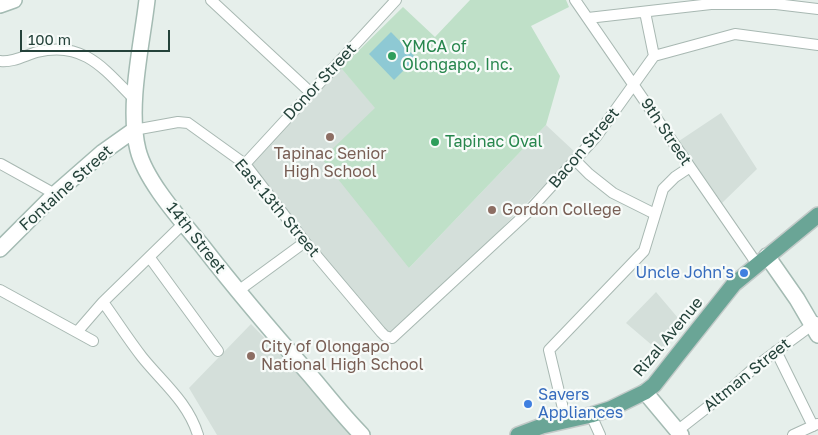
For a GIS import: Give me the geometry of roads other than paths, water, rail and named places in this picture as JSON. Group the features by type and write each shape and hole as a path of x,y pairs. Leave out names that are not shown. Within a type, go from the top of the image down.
{"main road":[{"path":"0,5 14,0"},
{"name":"14th Street","path":"148,0 135,100 134,130 138,152 144,167 184,223 238,291 362,435"},
{"name":"Fontaine Street","path":"0,249 55,194 103,152 134,130"},
{"name":"Rizal Avenue","path":"518,435 542,426 592,415 626,402 645,392 654,384 734,284 818,215"},
{"name":"9th Street","path":"762,260 816,326"},
{"path":"645,392 679,433"}],"street":[{"path":"211,0 310,92"},
{"name":"9th Street","path":"575,0 690,167 762,260"},
{"name":"Donor Street","path":"245,164 392,1"},
{"path":"588,18 711,4 776,4 818,9"},
{"path":"645,12 654,56 735,34 818,45"},
{"path":"0,61 11,61 42,51 69,49 79,52 92,60 135,100"},
{"name":"Bacon Street","path":"396,336 528,212 596,137 654,56"},
{"name":"East 13th Street","path":"134,130 178,122 188,123 245,164 305,242 381,332 389,338 396,336"},
{"path":"575,160 613,193 654,214"},
{"path":"1,164 55,194"},
{"path":"566,421 549,350 644,251 663,189 675,177 690,167"},
{"path":"77,332 103,302 184,223"},
{"path":"238,291 305,242"},
{"path":"150,258 218,350"},
{"path":"0,290 93,341"},
{"path":"103,302 142,357 169,386 187,411 198,435"},
{"name":"Altman Street","path":"679,433 776,351 816,326"},
{"path":"776,351 816,424 794,435"},
{"path":"592,415 600,435"}],"water":[{"name":"YMCA of Olongapo, Inc.","path":"391,32 416,58 394,80 369,54"}],"place":[{"name":"YMCA of Olongapo, Inc.","path":"392,56"},
{"name":"Tapinac Senior High School","path":"330,137"},
{"name":"Tapinac Oval","path":"435,142"},
{"name":"Gordon College","path":"492,210"},
{"name":"Uncle John's","path":"744,273"},
{"name":"City of Olongapo National High School","path":"251,356"},
{"name":"Savers Appliances","path":"528,404"}]}
